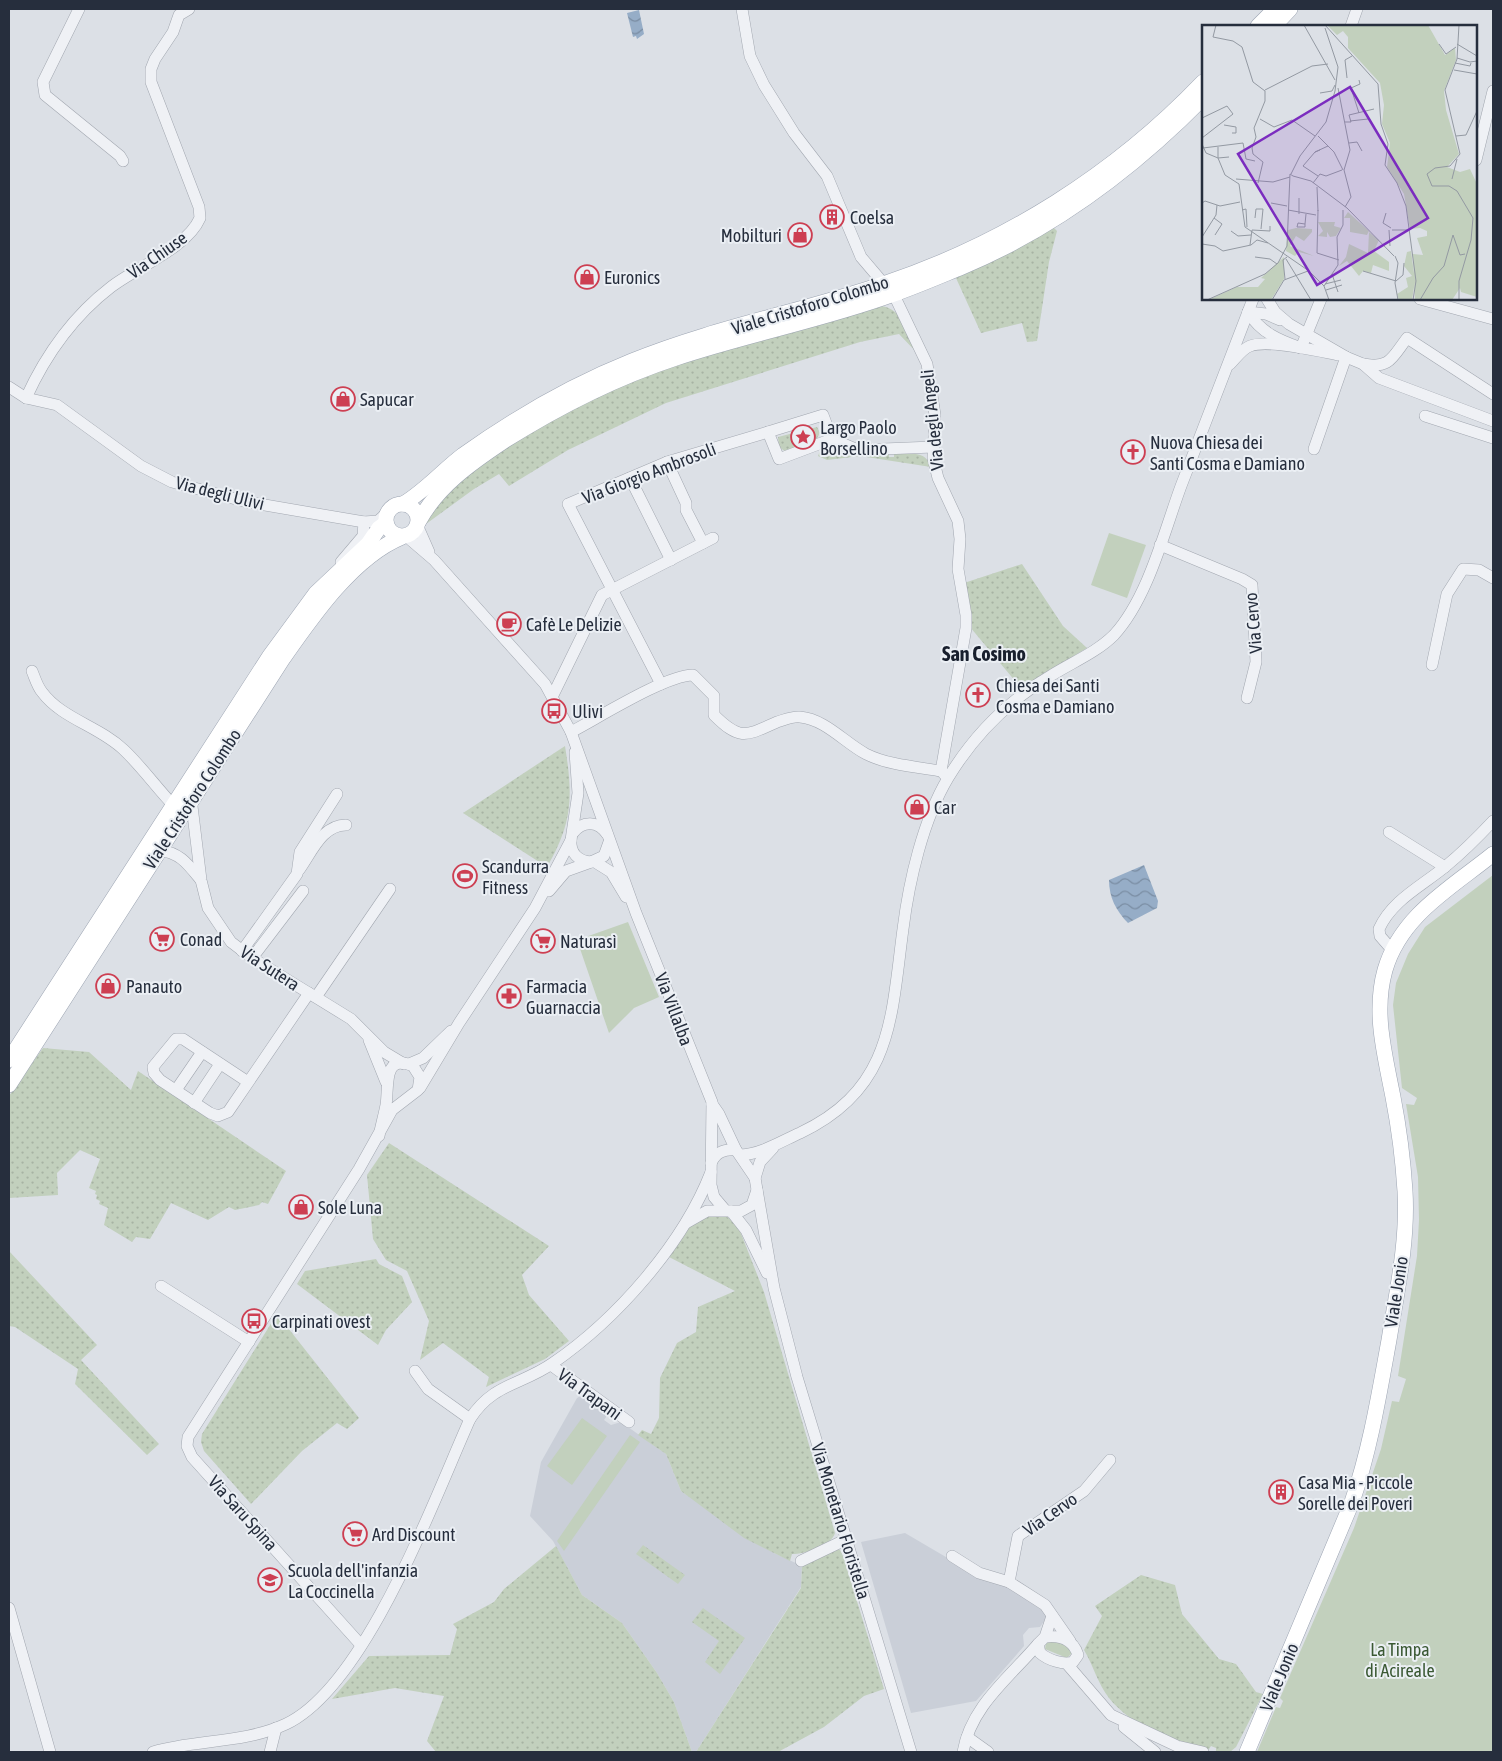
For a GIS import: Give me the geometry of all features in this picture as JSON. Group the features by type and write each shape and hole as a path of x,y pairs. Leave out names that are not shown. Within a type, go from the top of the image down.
{"main road":[{"path":"1259,25 1275,9"},
{"path":"1275,25 1290,9"},
{"name":"Viale Cristoforo Colombo","path":"9,1060 269,657 316,593 368,544 377,521 397,505 403,504 421,493 436,476 486,439 562,393 672,347 889,289 1021,223 1056,202 1127,151 1202,83"},
{"name":"Viale Cristoforo Colombo","path":"9,1085 191,798 282,660 330,595 378,549 411,530 428,505 442,489 470,464 525,428 603,386 676,358 965,266 1025,235 1100,187 1136,160 1202,99"},
{"path":"377,521 391,532 411,530 414,509 403,504"},
{"name":"Viale Jonio","path":"1247,1752 1352,1502 1364,1468 1402,1265 1406,1194 1403,1153 1382,1041 1380,1016 1385,970 1392,951 1417,914 1493,854"}],"street":[{"path":"79,9 43,82 45,95 120,156 123,161"},
{"name":"Via Chiuse","path":"26,398 38,371 60,336 86,308 112,286 188,235 197,226 200,218 199,207 151,82 151,69 155,59 173,32 179,15 188,9"},
{"name":"Via degli Angeli","path":"742,9 750,56 764,85 794,133 827,176 861,257 889,289 927,364 934,415 933,447 938,478 958,521 960,538 958,569 966,615 953,696 945,775"},
{"path":"1352,25 1357,9"},
{"path":"1477,156 1493,91"},
{"path":"153,1752 172,1746 216,1747 264,1733 306,1711 326,1692 376,1624 470,1419 478,1407 493,1393 551,1365 589,1337 628,1299 682,1226 711,1168 714,1156 724,1150 750,1155 816,1125 836,1112 858,1089 874,1068 882,1051 894,1007 907,902 916,860 945,775 984,729 1006,707 1044,680 1098,648 1113,635 1127,618 1140,593 1160,544 1253,300"},
{"path":"1268,300 1275,312 1290,324"},
{"path":"1301,348 1321,300"},
{"path":"1440,301 1493,319"},
{"path":"1248,312 1266,314 1290,324 1346,357 1377,367 1386,365 1407,338 1493,394"},
{"path":"1248,312 1261,329 1274,338 1301,348"},
{"path":"1226,369 1248,347 1256,344 1301,348 1346,357"},
{"path":"1314,449 1346,357"},
{"path":"1363,364 1379,378 1493,421"},
{"name":"Via degli Ulivi","path":"9,387 26,398 57,405 141,466 172,482 247,502 377,521"},
{"name":"Via Giorgio Ambrosoli","path":"612,589 568,504 667,462 823,415 832,438"},
{"path":"1426,416 1493,438"},
{"path":"764,433 779,459 832,438 858,450 933,447"},
{"path":"553,696 602,595 708,540 686,510 686,503 667,462"},
{"path":"630,478 670,560"},
{"path":"161,1286 249,1342 359,1170 392,1110 418,1090 459,1022 535,908 566,871 593,862 606,853 608,838 604,819 573,738 553,696 434,560 411,530"},
{"name":"Via Cervo","path":"1160,544 1242,579 1252,586 1256,662 1246,698"},
{"path":"1432,665 1447,594 1463,569 1479,570 1493,578"},
{"path":"612,589 661,684"},
{"path":"32,671 41,691 52,703 64,713 104,734 123,749 173,805"},
{"path":"573,738 661,684 682,675 693,675 714,696 714,715 726,728 739,734 749,735 799,716 829,729 867,755 945,775"},
{"path":"573,738 578,793 571,848 577,857 593,862 610,872 636,913"},
{"path":"297,874 300,852 337,794"},
{"name":"Via Sutera","path":"191,798 201,880 208,908 231,942 351,1019 384,1052 406,1064"},
{"path":"1392,951 1380,936 1378,929 1382,921 1397,903 1445,867 1493,821"},
{"path":"535,908 572,836 578,827 589,824 600,826 608,838 624,876 636,913"},
{"path":"247,954 324,833 336,825 346,825"},
{"path":"1389,832 1445,867"},
{"path":"159,850 173,852 184,859 201,880"},
{"path":"248,1082 183,1039 176,1039 153,1067 154,1073 160,1080 194,1103 218,1116 228,1112 390,889"},
{"path":"247,954 303,891"},
{"name":"Via Villalba","path":"636,913 712,1104"},
{"path":"379,1136 386,1103 388,1074 392,1068 423,1058 459,1022"},
{"path":"366,1034 387,1084 396,1097 407,1098"},
{"path":"176,1090 202,1052"},
{"path":"194,1103 220,1064"},
{"path":"406,1064 419,1073 421,1082 418,1090"},
{"path":"712,1104 756,1182 774,1288"},
{"path":"712,1104 711,1168 714,1197 746,1230 774,1288"},
{"path":"682,1226 707,1211 741,1211 752,1205 760,1162 780,1142"},
{"name":"Via Monetario Floristella","path":"774,1288 797,1377 911,1752"},
{"name":"Via Saru Spina","path":"249,1342 188,1437 187,1446 192,1456 361,1645"},
{"name":"Via Trapani","path":"551,1365 629,1422"},
{"path":"415,1371 428,1389 470,1419"},
{"name":"Via Cervo","path":"1009,1582 1018,1536 1084,1491 1110,1460"},
{"path":"801,1561 847,1540"},
{"path":"952,1556 979,1573 1009,1582 1045,1605 1075,1646 1088,1686"},
{"path":"9,1608 50,1752"},
{"path":"963,1752 967,1737 983,1705 1041,1640 1052,1616"},
{"path":"1041,1640 1054,1636 1070,1641"},
{"path":"1041,1640 1040,1653 1046,1658"},
{"path":"1068,1664 1073,1662 1078,1655"},
{"path":"1019,1666 1034,1659 1046,1658 1068,1664 1111,1715 1156,1752"},
{"path":"1111,1715 1177,1746 1203,1752"},
{"path":"270,1752 276,1728"},
{"path":"1241,1752 1254,1735"},
{"path":"967,1737 988,1752"}],"shaded area":[{"path":"584,1394 609,1413 604,1420 611,1425 621,1422 666,1454 681,1491 774,1553 802,1566 801,1587 696,1752 692,1752 674,1702 657,1673 622,1623 582,1595 553,1541 530,1516 541,1462 577,1398"},
{"path":"905,1533 980,1577 1020,1592 1046,1613 1045,1620 1040,1627 1029,1628 1023,1635 1024,1646 976,1701 911,1713 861,1542"}],"green space":[{"path":"1053,227 1057,231 1049,262 1037,341 1027,342 1022,323 981,333 956,278 1021,246"},
{"path":"880,306 895,312 900,318 920,356 899,334 860,342 666,403 568,450 509,486 499,474 474,489 426,524 429,515 439,501 473,471 519,439 567,411 617,388 668,368 773,335"},
{"path":"817,427 820,433 816,440 786,452 779,447 778,437"},
{"path":"836,446 889,454 889,457 894,457 894,454 921,455 928,461 931,467 860,456 827,460 818,456 820,451"},
{"path":"1109,533 1146,545 1127,598 1091,585"},
{"path":"1022,564 1063,626 1087,648 1021,688 970,627 964,583"},
{"path":"565,746 570,794 569,808 562,836 547,867 463,813"},
{"name":"La Timpa di Acireale","path":"1493,875 1493,1752 1257,1752 1276,1707 1280,1708 1283,1701 1280,1698 1354,1528 1381,1449 1392,1401 1399,1402 1406,1379 1398,1376 1417,1256 1419,1220 1418,1177 1406,1104 1414,1105 1417,1098 1402,1088 1393,1005 1396,983 1408,954 1425,927"},
{"path":"628,922 659,997 634,1008 609,1033 577,940"},
{"path":"43,1048 89,1052 131,1090 138,1071 286,1171 268,1204 262,1202 259,1205 235,1210 229,1207 208,1220 171,1203 150,1239 136,1237 132,1242 104,1225 108,1208 99,1204 100,1201 96,1199 96,1191 89,1188 100,1159 80,1150 57,1173 58,1195 9,1198 9,1096"},
{"path":"389,1143 549,1246 522,1275 529,1295 569,1341 545,1359 486,1387 489,1377 443,1343 420,1360 429,1321 407,1271 386,1260 373,1239 367,1175"},
{"path":"710,1214 726,1216 738,1226 764,1292 835,1533 833,1538 823,1545 804,1553 792,1554 790,1561 744,1538 681,1491 666,1454 638,1435 642,1430 651,1434 659,1418 660,1378 677,1343 696,1332 698,1307 735,1291 669,1257 688,1228"},
{"path":"9,1251 97,1345 81,1360 159,1444 147,1455 75,1384 78,1369 15,1327 9,1326"},
{"path":"376,1259 379,1264 402,1276 412,1302 386,1330 378,1345 297,1284 305,1271"},
{"path":"277,1314 359,1418 347,1429 337,1423 302,1451 251,1504 204,1451 201,1442 202,1434"},
{"path":"582,1418 607,1436 572,1485 547,1466"},
{"path":"630,1435 640,1442 564,1551 557,1541"},
{"path":"643,1545 685,1575 678,1584 636,1554"},
{"path":"556,1546 582,1595 622,1623 657,1673 674,1702 692,1752 436,1752 427,1741 444,1696 395,1688 332,1699 369,1656 450,1655 457,1629 453,1624 494,1602 504,1589"},
{"path":"833,1549 840,1550 843,1556 884,1689 864,1696 824,1727 778,1752 696,1752 801,1588 802,1566"},
{"path":"1141,1575 1175,1585 1182,1614 1219,1659 1236,1664 1256,1692 1263,1694 1236,1747 1230,1752 1216,1752 1216,1748 1211,1746 1207,1752 1141,1725 1119,1708 1105,1693 1084,1650 1102,1616 1095,1606"},
{"path":"703,1608 745,1638 720,1674 705,1662 719,1641 692,1622"},
{"path":"1054,1641 1067,1646 1072,1653 1067,1658 1045,1649 1046,1643"}],"water":[{"path":"639,10 644,34 637,39 636,36 633,37 627,13"},
{"path":"1144,865 1158,901 1157,908 1128,923 1114,903 1110,892 1109,880"}],"place":[{"name":"Coelsa","path":"832,217"},
{"name":"Mobilturi","path":"800,235"},
{"name":"Euronics","path":"587,277"},
{"name":"Sapucar","path":"343,399"},
{"name":"Largo Paolo Borsellino","path":"803,437"},
{"name":"Nuova Chiesa dei Santi Cosma e Damiano","path":"1133,452"},
{"name":"Cafè Le Delizie","path":"509,624"},
{"name":"Chiesa dei Santi Cosma e Damiano","path":"978,695"},
{"name":"Ulivi","path":"554,711"},
{"name":"Car","path":"917,807"},
{"name":"Scandurra Fitness","path":"465,876"},
{"name":"Conad","path":"162,939"},
{"name":"Naturasì","path":"543,941"},
{"name":"Panauto","path":"108,986"},
{"name":"Farmacia Guarnaccia","path":"509,996"},
{"name":"Sole Luna","path":"301,1207"},
{"name":"Carpinati ovest","path":"254,1321"},
{"name":"Casa Mia - Piccole Sorelle dei Poveri","path":"1281,1492"},
{"name":"Ard Discount","path":"355,1534"},
{"name":"Scuola dell'infanzia La Coccinella","path":"270,1580"}],"district":[{"name":"San Cosimo","path":"984,653"}]}
